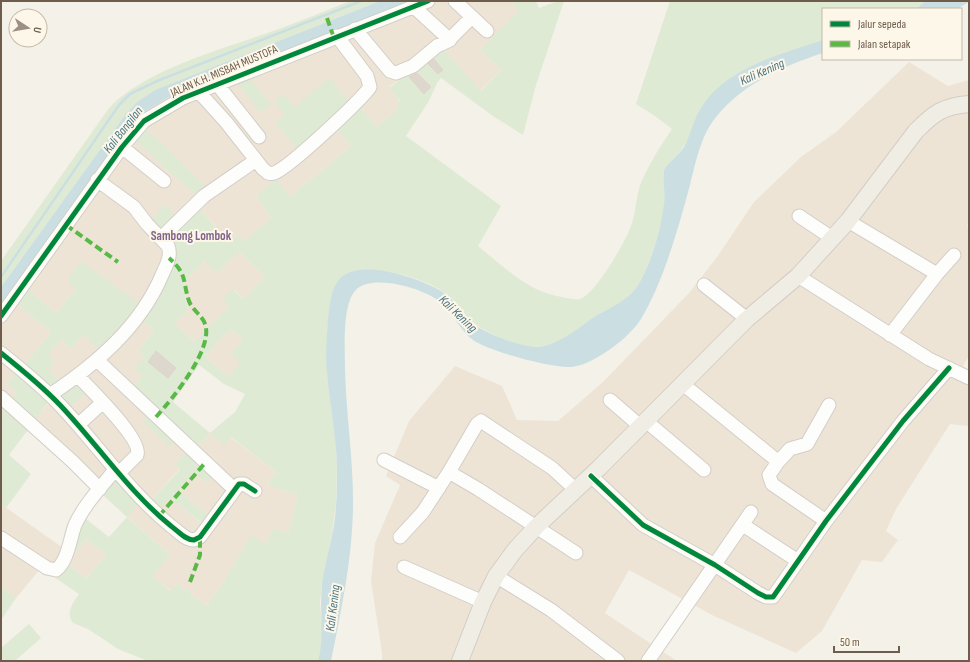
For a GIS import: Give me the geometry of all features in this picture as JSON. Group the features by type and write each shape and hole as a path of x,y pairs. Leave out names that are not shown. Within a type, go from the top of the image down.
{"main road":[{"path":"460,661 483,602 496,576 514,550 536,527 591,476 643,423 684,385 747,319 798,276 848,221 916,131 929,118 944,108 969,104"}],"street":[{"name":"JALAN K.H. MISBAH MUSTOFA","path":"1,316 97,180 137,127 152,115 198,91 428,1"},
{"path":"455,1 487,31"},
{"path":"414,7 450,40"},
{"path":"355,29 394,74 413,66 437,46 450,40 472,17"},
{"path":"198,91 229,126 266,172 275,173 296,158 368,90 370,83 367,76 337,36"},
{"path":"217,84 258,137"},
{"path":"122,147 164,181"},
{"path":"161,238 204,196 256,160"},
{"path":"50,395 98,361 120,338 155,291 168,262 170,253 168,246 147,224 134,207 97,180"},
{"path":"799,216 832,238"},
{"path":"848,221 937,274"},
{"path":"890,335 937,274 954,255"},
{"path":"798,276 890,335 969,378"},
{"path":"704,285 747,319"},
{"path":"1,353 50,395 78,425 116,472 155,512 190,540 200,537 234,489 242,484 255,491"},
{"path":"98,361 234,489"},
{"path":"591,476 643,525 715,565 758,593 770,597 773,596 826,521 903,421 949,368"},
{"path":"1,538 47,568 56,570 67,550 76,523 100,489 116,472 135,458 138,449 127,430 78,376"},
{"path":"684,385 778,462"},
{"path":"1,397 72,461 100,489"},
{"path":"610,400 643,423 704,470"},
{"path":"78,425 102,403"},
{"path":"826,521 769,481 769,475 778,462 790,450 807,444 829,406"},
{"path":"400,537 423,512 449,472 477,424 481,421 552,468 576,490"},
{"path":"384,460 439,488"},
{"path":"449,472 576,553"},
{"path":"648,661 751,512"},
{"path":"743,525 798,561"},
{"path":"404,567 483,602"},
{"path":"496,576 551,610 618,661"}],"shaded area":[{"path":"410,1 511,1 520,10 480,50 501,70 480,91 442,47 389,87 400,102 398,109 377,127 358,104 294,107 283,95 275,102 331,122 351,146 290,197 256,196 271,218 244,242 229,243 199,207 182,222 164,205 169,240 147,309 76,289 56,313 19,282 122,136 145,111 154,104 219,76"},
{"path":"909,62 948,86 969,80 969,222 967,226 969,229 969,356 963,366 969,370 969,426 950,424 896,509 886,531 898,540 882,562 862,560 822,631 796,653 714,616 629,570 605,613 677,661 382,661 371,581 375,543 400,485 386,476 409,421 455,366 502,386 517,420 558,421 603,382 689,293 717,257 754,202 801,157 836,132"},
{"path":"239,251 265,277 243,299 234,289 230,306 194,342 175,323 188,310 183,283 205,261"},
{"path":"8,296 51,333 7,384 17,392 1,412 1,306"},
{"path":"134,314 154,330 138,351 144,357 142,376 170,447 180,436 192,446 176,464 180,468 150,502 170,497 203,525 210,517 178,490 194,472 191,455 210,433 230,437 276,472 267,485 298,495 288,533 265,544 251,536 223,583 206,606 177,583 171,591 152,576 170,555 28,428 52,399 68,388 48,370 47,355 61,340 70,349 84,335"},
{"path":"231,329 243,340 241,363 228,377 205,356"},
{"path":"1,504 73,555 86,539 106,555 86,579 68,564 57,579 41,568 16,598 1,587"}],"green space":[{"path":"350,1 380,1 155,90 137,102 125,115 1,287 1,261 109,108 124,94 164,71 187,61 285,27"},
{"path":"511,1 536,1 539,8 558,1 564,1 536,85 523,135 493,116 441,78 437,83 429,101 406,136 501,206 478,246 517,278 538,290 562,297 580,299 594,288 618,253 632,223 641,182 672,129 636,104 670,1 925,1 917,8 822,8 822,40 746,69 725,82 680,152 664,170 663,178 665,203 662,222 657,241 637,288 631,296 596,316 565,338 547,345 532,347 517,344 501,338 477,325 451,298 442,291 432,285 409,276 396,273 361,270 332,293 328,320 327,373 334,414 337,466 336,505 320,602 323,639 318,661 148,661 118,649 88,629 73,623 70,612 72,604 79,594 57,579 68,564 86,579 106,555 86,539 73,555 63,548 77,512 109,537 127,517 170,555 153,576 170,591 177,583 206,606 223,583 251,535 265,544 274,529 288,533 298,495 267,485 276,472 231,437 224,445 210,433 191,455 213,474 206,483 194,472 178,490 210,517 204,525 170,498 159,510 150,502 180,469 175,464 192,446 180,436 170,447 143,422 153,410 130,389 142,376 134,369 144,357 138,351 154,330 134,314 101,352 84,335 70,349 61,340 48,355 55,362 48,370 68,388 78,382 87,392 64,413 51,399 9,455 31,474 6,508 1,504 1,412 17,392 7,384 51,333 8,296 19,282 56,313 76,289 67,281 81,261 147,309 173,256 150,221 165,204 182,222 199,207 228,243 239,235 244,241 271,218 256,196 276,179 290,197 351,146 331,122 299,151 275,123 285,114 274,102 283,94 295,107 329,77 354,107 358,104 377,127 398,109 396,106 400,101 389,88 442,47 481,91 501,70 480,50 519,10","holes":["239,251 265,277 243,299 233,289 223,299 229,306 194,342 175,323 188,310 183,283 205,261 217,273","231,329 243,340 231,353 240,363 228,377 205,356","199,365 224,384 245,394 235,412 210,433 173,402"]},
{"path":"248,77 271,104 261,112 235,82"},
{"path":"145,127 208,189 198,197 133,139"},
{"path":"115,475 140,501 127,517 101,493"},
{"path":"1,587 16,598 1,620"},
{"path":"29,624 41,638 15,661 1,661 1,648"}],"water":[{"name":"Kali Bangilan","path":"380,1 410,1 219,76 167,98 145,111 122,136 1,306 1,287 125,115 137,102 155,90"},
{"path":"925,1 969,1 959,8 917,8"},
{"name":"Kali Kening","path":"822,40 822,53 779,70 751,86 738,95 716,117 702,141 670,254 649,305 641,319 629,334 614,347 595,359 569,367 519,358 492,349 473,340 464,332 443,304 425,293 412,288 386,283 363,285 355,291 348,307 345,328 345,368 353,492 351,548 339,624 331,661 318,661 322,632 322,585 334,527 336,501 337,467 326,352 330,304 333,289 338,281 347,274 359,270 388,272 418,280 441,291 450,298 474,324 495,336 523,345 538,347 546,346 561,340 594,317 628,297 638,286 650,261 661,223 664,200 664,170 684,147 698,113 711,94 724,82 755,64"}],"building":[{"path":"434,59 443,70 438,74 428,64"},
{"path":"417,73 431,87 424,94 409,77"},
{"path":"156,351 176,368 168,378 148,362"}],"waterway":[{"path":"1,277 119,105 130,94 157,81 361,1"}],"marked path":[{"path":"327,18 334,38"},
{"path":"66,225 118,262"},
{"path":"156,417 181,386 198,360 206,334 204,321 189,301 184,278 179,269 169,258"},
{"path":"159,516 205,463"},
{"path":"190,582 200,555 200,537"}],"cycle path":[{"path":"1,316 122,147 144,121 183,98 428,1"},
{"path":"1,353 53,398 74,420 141,498 171,526 188,539 194,540 200,537 239,484 244,484 255,491"},
{"path":"591,476 643,525 715,565 758,593 766,597 773,597 826,521 903,421 949,368"}],"district":[{"name":"Sambong Lombok","path":"191,236"}]}
